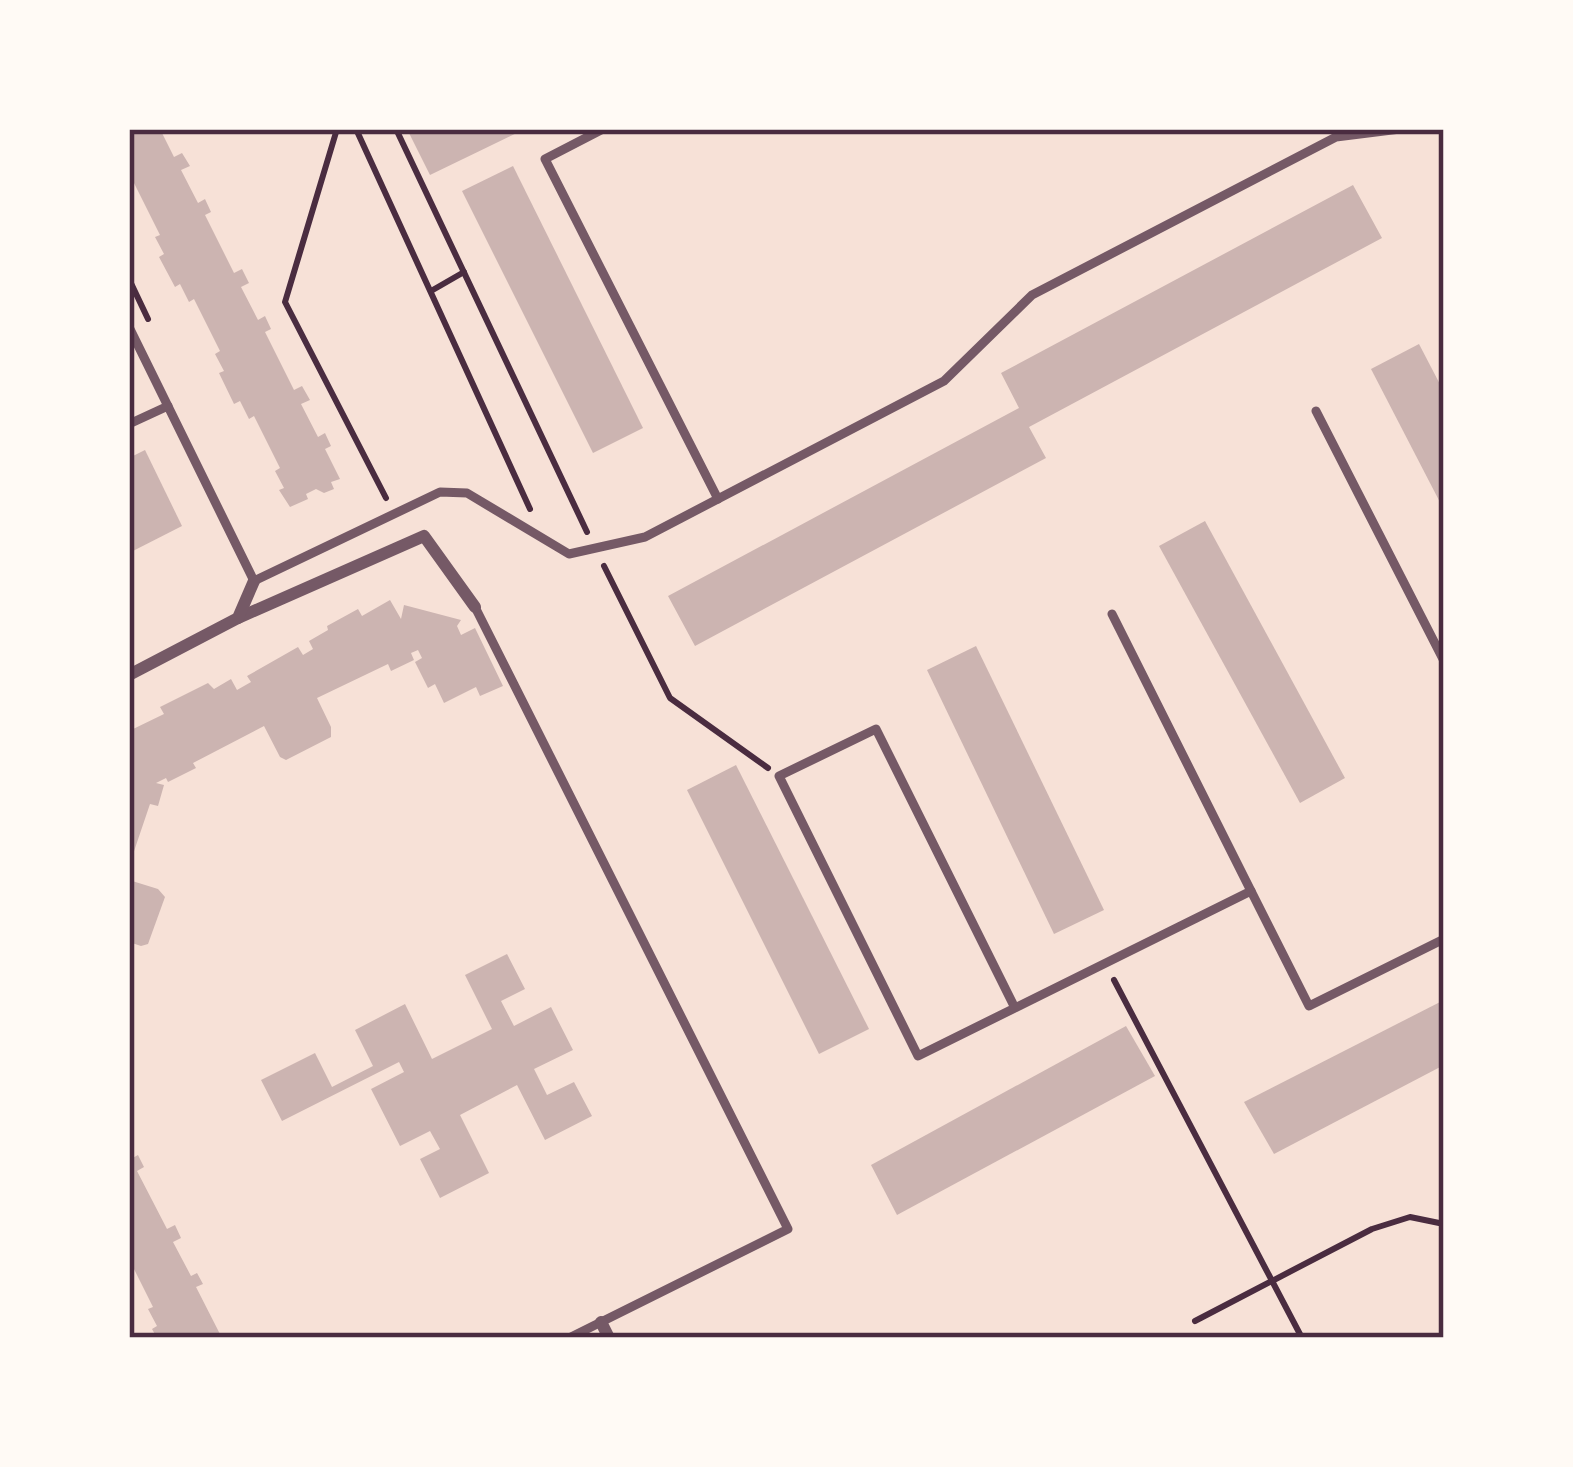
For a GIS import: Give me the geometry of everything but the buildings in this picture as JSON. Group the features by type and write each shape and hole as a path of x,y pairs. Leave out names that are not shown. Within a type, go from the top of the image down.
{"street":[{"path":"129,675 238,618 424,536 475,607"},
{"path":"238,618 254,581"},
{"path":"601,1322 609,1338"}],"lane":[{"path":"603,129 545,159 718,499"},
{"path":"129,327 254,581 440,492 467,494 569,554 645,537 944,381 1032,296 1336,137 1400,129"},
{"path":"129,424 168,406"},
{"path":"1316,411 1444,662"},
{"path":"475,607 788,1229 569,1338"},
{"path":"1112,614 1309,1006 1444,939"},
{"path":"1016,1008 876,729 779,776 918,1056 1016,1008 1251,891"}],"path":[{"path":"337,129 285,302 390,506"},
{"path":"356,129 544,539"},
{"path":"396,129 670,698 779,776"},
{"path":"431,291 464,272"},
{"path":"129,279 149,320"},
{"path":"1106,963 1302,1338"},
{"path":"1195,1322 1372,1228 1410,1217 1444,1223"}]}
